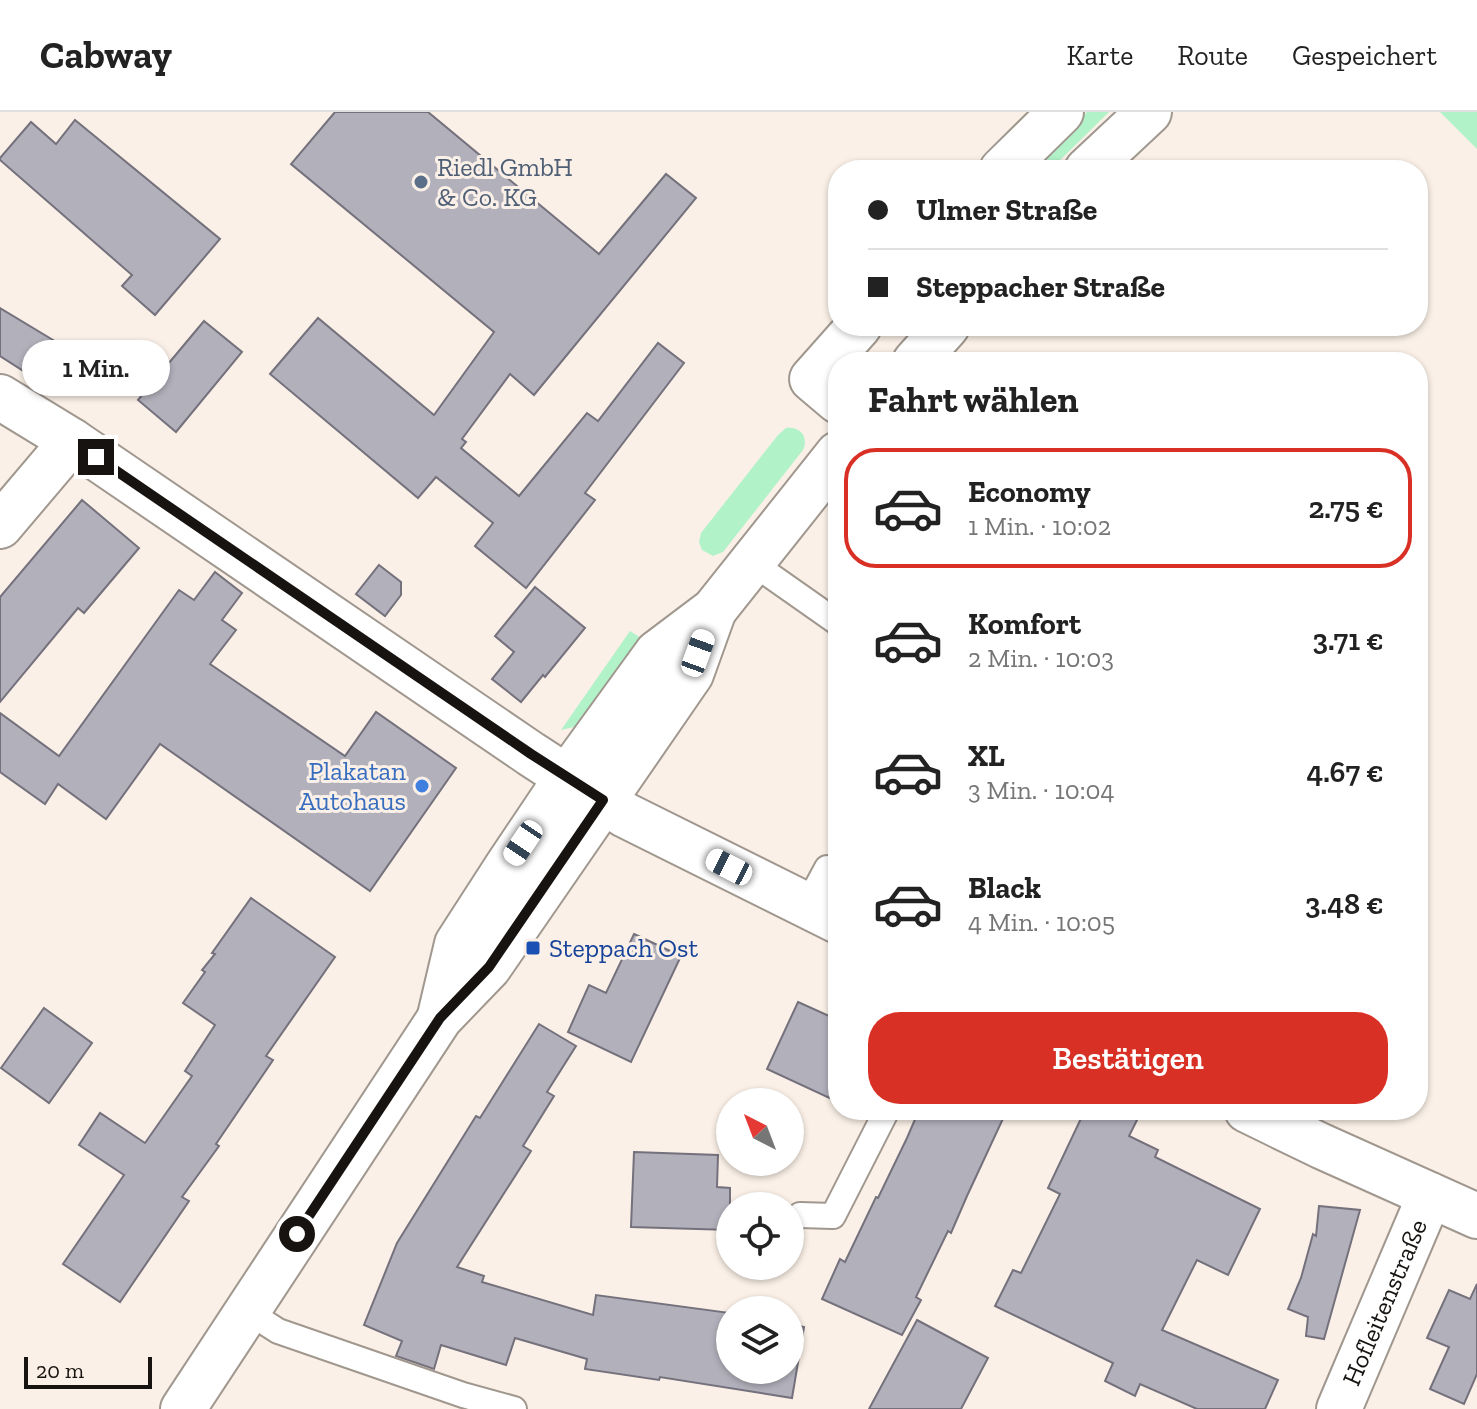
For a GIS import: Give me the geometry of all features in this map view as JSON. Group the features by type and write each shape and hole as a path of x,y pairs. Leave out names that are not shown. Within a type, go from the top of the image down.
{"street":[{"path":"1012,160 1061,112"},
{"path":"1098,160 1149,112"},
{"path":"836,352 850,336"},
{"path":"924,352 938,336"},
{"path":"828,361 812,379 828,393"},
{"path":"0,397 72,441 625,815 828,883"},
{"path":"0,526 72,441"},
{"path":"440,1018 457,944 567,777 657,653 714,610 828,466"},
{"path":"183,1409 440,1018 489,967 691,674 714,610"},
{"path":"1269,1120 1477,1216"},
{"name":"Hofleitenstraße","path":"1339,1409 1430,1195"}],"lane":[{"path":"751,562 828,616"},
{"path":"804,1215 833,1216 882,1120"},
{"path":"247,1311 278,1331 463,1395 514,1409"}],"green space":[{"path":"1087,112 1109,112 1060,160 1041,160"},
{"path":"1440,112 1477,112 1477,149"},
{"path":"786,428 802,433 805,441 803,450 723,552 713,556 702,550 699,542 701,533"},
{"path":"630,631 647,642 578,726 561,730"}],"building":[{"path":"335,112 428,112 599,254 666,174 696,198 534,395 510,374 462,439 466,442 461,448 519,496 587,413 598,421 658,343 684,363 585,493 595,500 526,588 475,546 493,523 436,477 418,498 270,374 318,318 434,415 494,332 291,164"},
{"path":"75,120 220,239 155,315 122,286 132,275 0,160 31,122 56,144"},
{"path":"0,308 58,343 36,379 0,356"},
{"path":"204,321 242,352 176,432 138,400"},
{"path":"82,500 139,548 84,613 78,608 0,702 0,597"},
{"path":"379,565 401,582 401,595 385,616 356,594"},
{"path":"215,572 242,593 222,620 236,630 210,664 345,756 376,712 456,768 370,891 160,744 106,819 58,784 45,804 0,772 0,713 59,756 179,590 194,600"},
{"path":"535,587 585,628 521,702 492,679 514,652 495,636"},
{"path":"251,898 335,957 266,1056 273,1060 216,1144 219,1146 182,1197 189,1201 120,1302 63,1264 124,1175 79,1145 100,1113 145,1143 192,1076 185,1071 215,1025 183,1003 205,972 202,970 215,954 212,953"},
{"path":"634,934 681,956 631,1062 568,1032 589,985 606,993"},
{"path":"798,1002 828,1016 828,1097 767,1069"},
{"path":"44,1008 92,1043 49,1103 1,1068"},
{"path":"539,1024 576,1046 547,1092 554,1096 523,1146 531,1151 457,1267 484,1276 482,1282 593,1315 596,1295 716,1311 716,1384 794,1384 792,1398 660,1377 659,1380 585,1369 587,1359 515,1338 506,1365 441,1345 434,1369 396,1356 402,1341 364,1325 397,1243 476,1116 480,1118"},
{"path":"915,1120 1002,1120 951,1233 948,1231 916,1297 921,1300 902,1335 822,1299 840,1259 845,1262"},
{"path":"1080,1120 1137,1120 1129,1136 1158,1150 1155,1157 1260,1209 1228,1275 1197,1260 1162,1330 1278,1380 1265,1409 1197,1409 1140,1384 1135,1396 1105,1381 1113,1363 995,1306 1013,1270 1021,1273 1060,1194 1048,1188"},
{"path":"634,1152 716,1155 717,1187 730,1188 730,1192 716,1192 716,1230 631,1227"},
{"path":"1319,1206 1360,1210 1324,1339 1306,1336 1308,1317 1288,1309 1301,1278 1313,1234 1316,1236"},
{"path":"1477,1284 1477,1374 1464,1404 1430,1389 1449,1347 1427,1338 1449,1290 1470,1299"},
{"path":"917,1320 988,1358 961,1409 869,1409"}],"place":[{"name":"Riedl GmbH & Co. KG","path":"421,182"},
{"name":"Plakatan Autohaus","path":"422,786"},
{"name":"Steppach Ost","path":"533,948"}],"route":[{"path":"96,457 603,800 489,967 440,1018 297,1234"}]}
